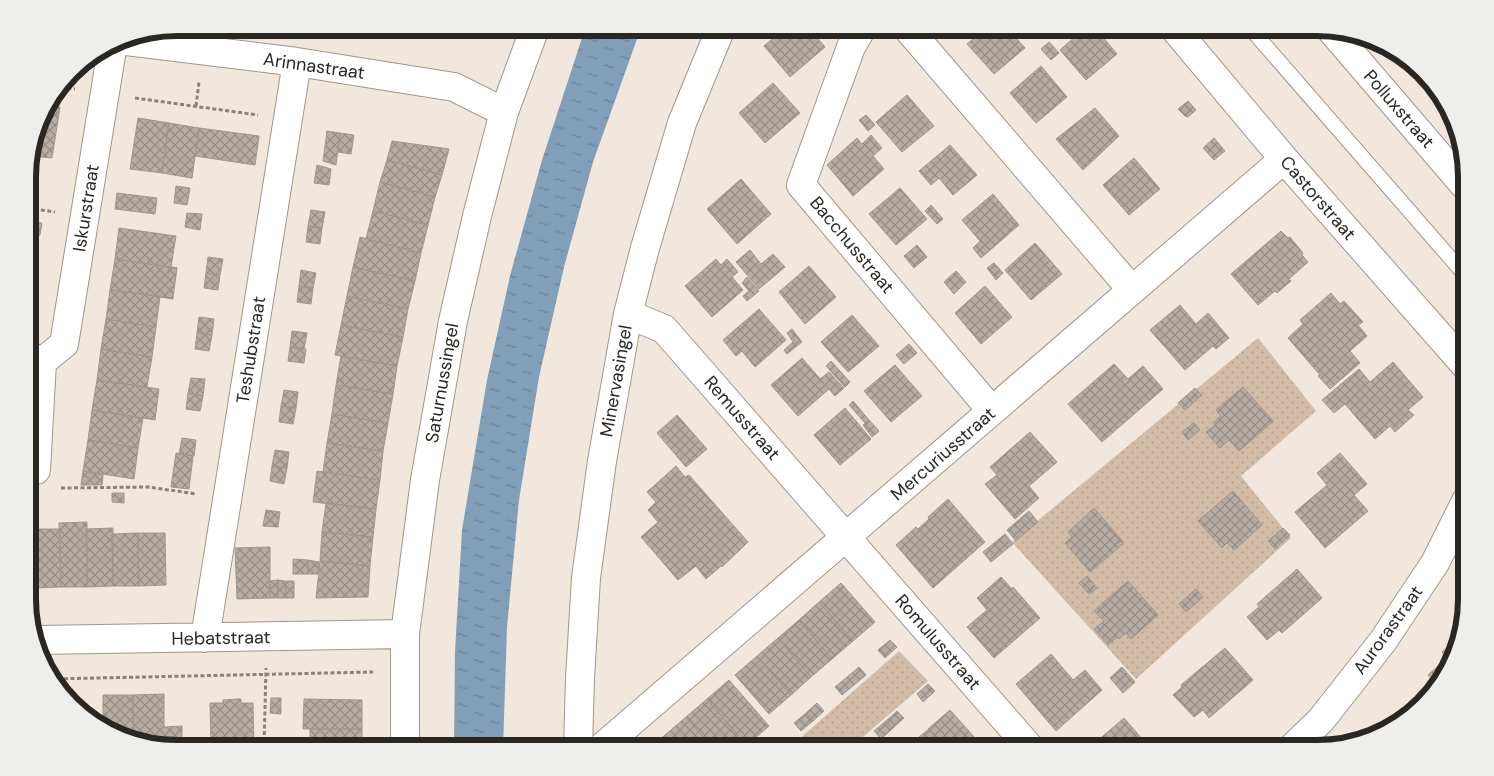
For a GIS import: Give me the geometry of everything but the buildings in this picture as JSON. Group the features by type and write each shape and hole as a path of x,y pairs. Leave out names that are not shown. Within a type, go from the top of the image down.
{"street":[{"name":"Minervasingel","path":"578,740 586,578 602,461 628,314 645,248 682,124 718,36"},
{"name":"Bacchusstraat","path":"857,36 851,47 801,185 992,411"},
{"path":"914,36 1132,290"},
{"name":"Castorstraat","path":"1181,36 1284,159 1458,357"},
{"name":"Polluxstraat","path":"1338,38 1458,178"},
{"name":"Saturnussingel","path":"405,740 405,634 425,480 451,331 477,216 504,112 530,40"},
{"name":"Arinnastraat","path":"137,42 297,62 454,87 504,112"},
{"name":"Iskurstraat","path":"37,358 64,344 111,53"},
{"name":"Teshubstraat","path":"205,638 297,62"},
{"name":"Mercuriusstraat","path":"611,740 1284,159"},
{"name":"Remusstraat","path":"628,314 664,329 846,537"},
{"name":"Aurorastraat","path":"1301,739 1321,720 1383,641 1435,563 1458,517"},
{"name":"Romulusstraat","path":"846,537 1019,739"},
{"name":"Hebatstraat","path":"43,640 405,634"}],"lane":[{"path":"1257,36 1458,267"}],"path":[{"path":"68,88 288,119"},
{"path":"58,488 148,487 227,500"},
{"path":"264,740 266,637"},
{"path":"61,679 405,671"}],"shaded area":[{"path":"1258,338 1316,411 1241,476 1291,538 1136,679 1012,542"},
{"path":"899,651 928,681 860,739 799,739"}],"water":[{"path":"583,36 638,36 593,162 564,267 539,377 519,500 507,627 503,740 454,740 455,652 462,530 487,380 510,276 542,160"}]}
